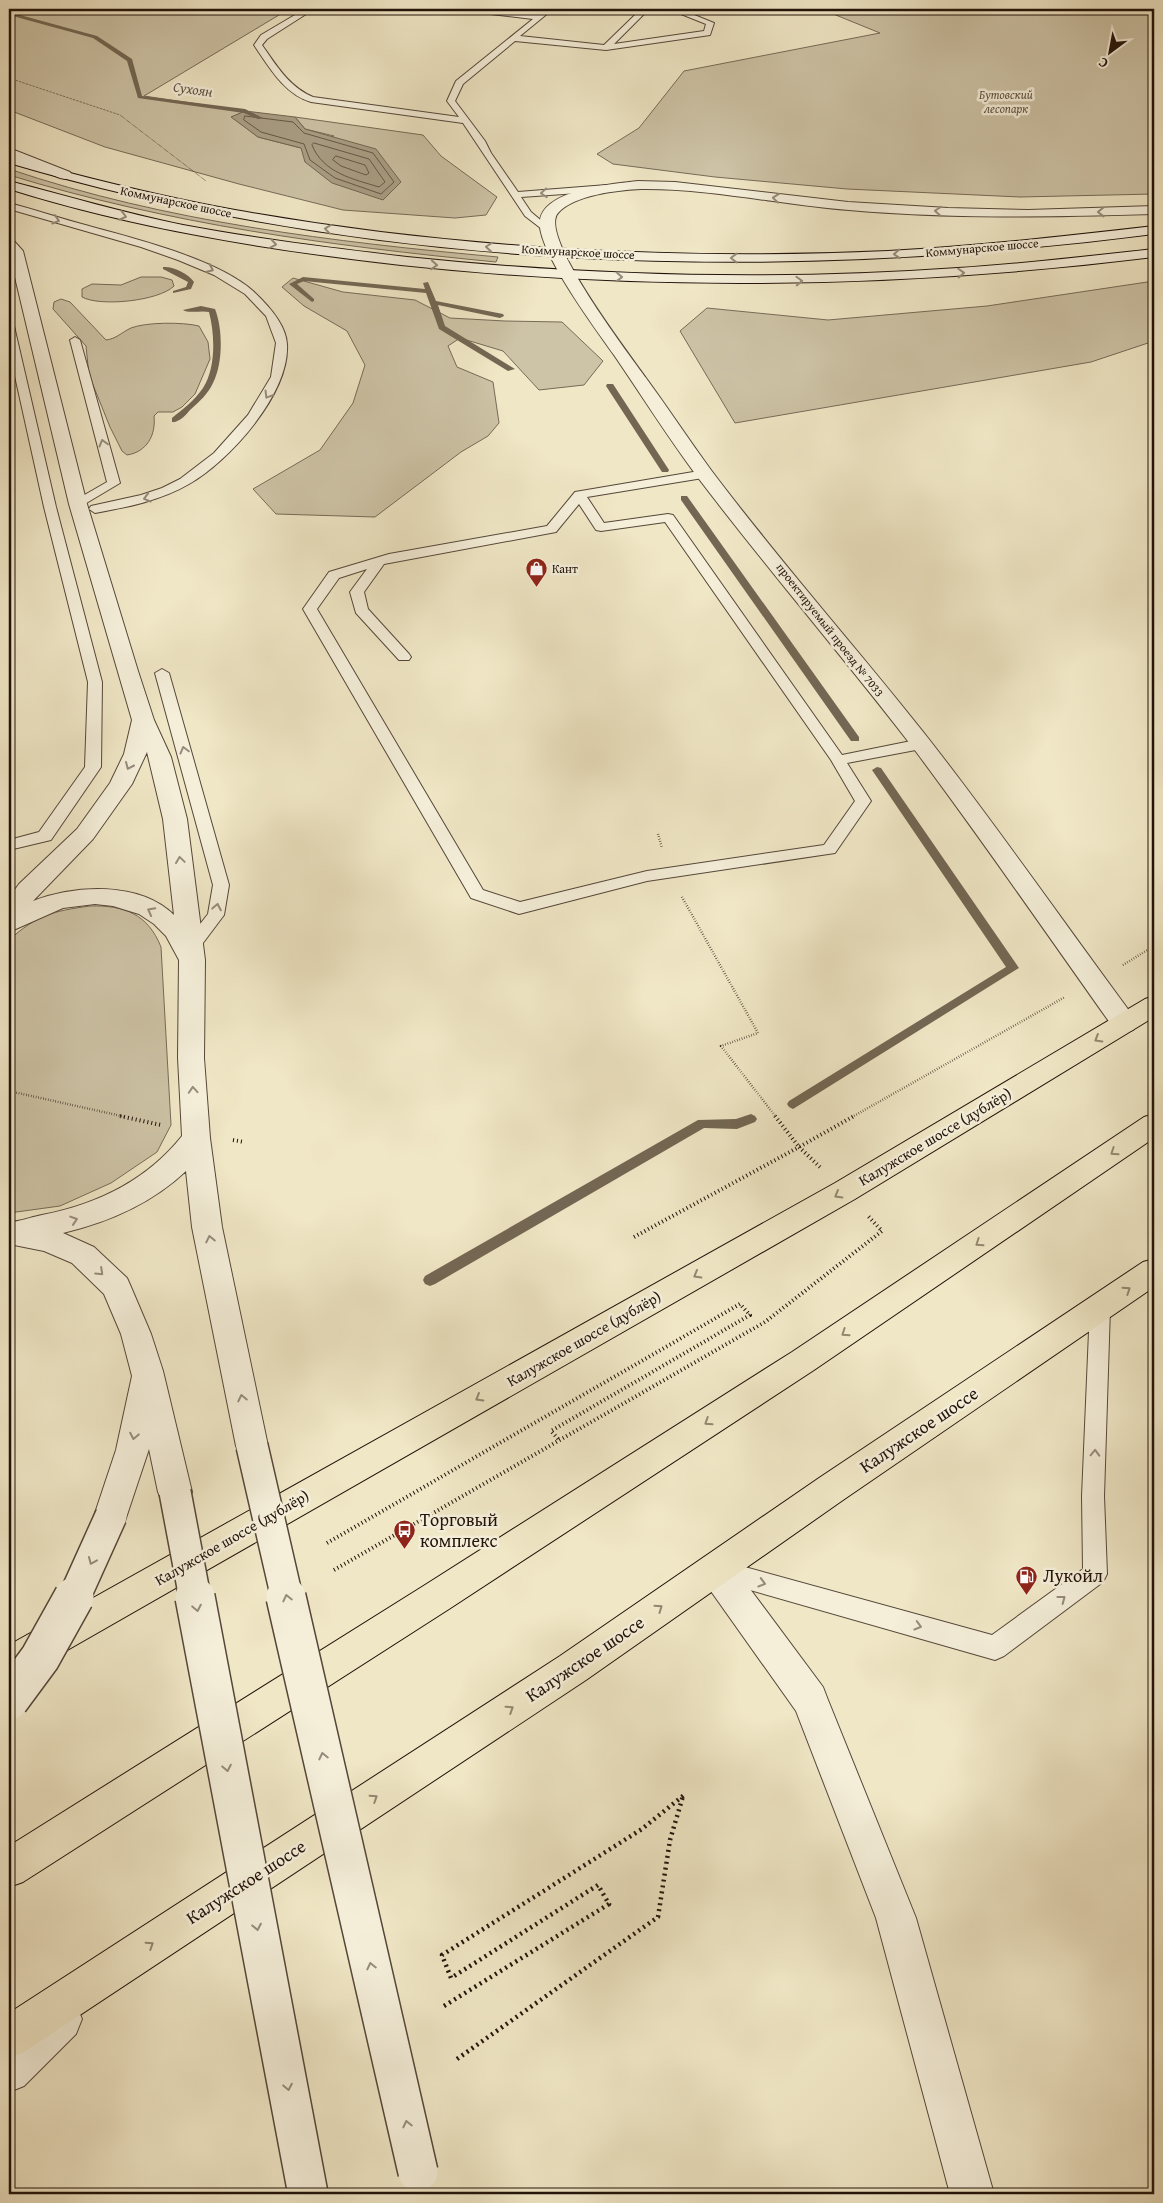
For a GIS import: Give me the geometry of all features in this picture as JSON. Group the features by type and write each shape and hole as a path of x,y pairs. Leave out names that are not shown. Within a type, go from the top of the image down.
{"highway":[{"name":"Калужское шоссе (дублёр)","path":"9,1664 845,1191 1154,1005"},
{"path":"9,1868 794,1367 1154,1124"},
{"name":"Калужское шоссе","path":"9,2037 565,1673 1154,1271"}],"street":[{"path":"9,152 65,175"},
{"name":"Коммунарское шоссе","path":"9,159 169,201 242,216 316,228 422,241 555,251 667,257 788,258 886,255 1052,242 1154,230"},
{"path":"547,230 547,218 554,209 566,201 588,192 638,185 675,186 848,206 948,212 1028,214 1154,210"},
{"name":"Коммунарское шоссе","path":"9,186 133,218 296,248 413,263 570,276 792,281 895,278 991,272 1154,254"},
{"name":"проектируемый проезд № 7033","path":"547,230 555,251 584,302 705,474 921,744 1124,1023"},
{"path":"11,249 24,279 78,504 127,671 143,720 160,757 175,819 192,954 191,1058 196,1135 207,1227 252,1446 421,2183"},
{"path":"9,914 28,890 85,834 122,784 135,754 143,720"},
{"path":"9,924 43,906 65,900 94,895 126,900 154,911 175,930 192,954"},
{"path":"9,1233 69,1222 108,1208 147,1186 182,1158 196,1135"},
{"path":"9,1233 48,1240 83,1255 116,1287 136,1334 148,1371 175,1492 308,2194"},
{"path":"9,1700 29,1676 75,1599 111,1516 132,1450 148,1371"},
{"path":"715,1569 810,1700 896,1918 972,2194"},
{"path":"9,2071 110,1971"}],"lane":[{"path":"310,9 264,37 258,45 277,72 300,96 466,121"},
{"path":"464,9 539,17"},
{"path":"547,230 528,214 486,153 482,141 451,101 459,83 549,9"},
{"path":"514,38 606,48 707,33 710,23 682,12 627,9"},
{"path":"606,48 644,10"},
{"path":"516,195 607,188"},
{"path":"9,206 152,247 211,269 230,279 257,300 273,318 280,332 282,359 272,390 232,443 220,455 208,466 175,487 121,505 95,509"},
{"path":"9,326 50,507 95,682 93,767 45,836 9,845"},
{"path":"75,340 114,483 78,504"},
{"path":"579,495 602,527 668,518 838,760 863,801 829,849 647,876 519,908 477,894 310,609 334,575 380,560 551,529 579,495 705,474"},
{"path":"380,560 357,592 361,610 404,657"},
{"path":"162,673 221,885 216,915 192,954"},
{"path":"838,760 921,744"},
{"path":"715,1569 995,1648 1095,1574 1093,1496 1100,1308"}],"path":[{"path":"9,78 120,115 211,185"},
{"path":"669,874 758,1032 721,1046 799,1147 1154,946"},
{"path":"9,1091 196,1135 244,1142"},
{"path":"328,1543 740,1304 750,1315 551,1431 560,1441"},
{"path":"334,1570 544,1450"},
{"path":"444,2006 609,1904 598,1885 451,1978 442,1955 642,1829 684,1795 670,1840 658,1917 457,2059"}],"green space":[{"path":"9,9 289,9 144,96 245,111 232,117 258,137 301,148 334,136 305,129 295,117 423,135 441,156 497,197 486,215 455,218 343,210 105,147 9,110"},
{"name":"Бутовский лесопарк","path":"821,9 1154,9 1154,194 1020,197 847,189 715,177 613,164 597,154 639,128 684,71 880,33"},
{"path":"9,169 129,203 189,216 313,237 498,257 496,262 434,256 250,231 189,220 69,192 9,175"},
{"path":"141,277 161,277 172,280 174,286 156,295 129,301 102,302 82,297 82,289 92,284 121,285"},
{"path":"293,278 343,292 415,300 450,318 562,322 603,361 584,385 539,390 503,351 460,338 448,346 457,367 493,382 499,423 488,436 461,452 375,517 276,514 253,489 320,450 353,403 365,365 347,331 304,306 282,287"},
{"path":"1154,281 1154,341 1091,362 735,423 680,331 707,308 828,320 987,306"},
{"path":"61,299 70,302 106,340 138,326 174,323 199,326 208,342 210,359 195,394 182,407 173,412 158,412 154,416 152,436 149,442 134,453 127,455 122,451 110,427 89,375 86,346 53,309 54,302"},
{"path":"90,906 114,907 142,919 156,936 161,947 171,1125 157,1152 111,1183 60,1206 9,1213 9,940 28,925 55,912"}],"water":[{"path":"245,111 295,117 305,129 376,149 401,182 383,200 332,183 305,162 301,148 258,137 231,117"}],"waterway":[{"name":"Сухоян","path":"9,14 95,37 130,60 140,97 245,111 260,118"},
{"path":"165,268 188,278 191,282 189,288 175,292"},
{"path":"312,300 292,284 303,279 428,291"},
{"path":"426,283 433,302"},
{"path":"433,302 500,316"},
{"path":"433,302 442,327 511,369"},
{"path":"175,420 199,397 210,383 215,363 216,331 212,311 201,308 187,310"},
{"path":"610,386 665,470"},
{"path":"684,498 855,739"},
{"path":"793,1104 1013,968 877,770"},
{"path":"430,1280 702,1123 737,1124 751,1119"}],"place":[{"name":"Кант","path":"536,588"},
{"name":"Торговый комплекс","path":"404,1549"},
{"name":"Лукойл","path":"1027,1595"}]}
